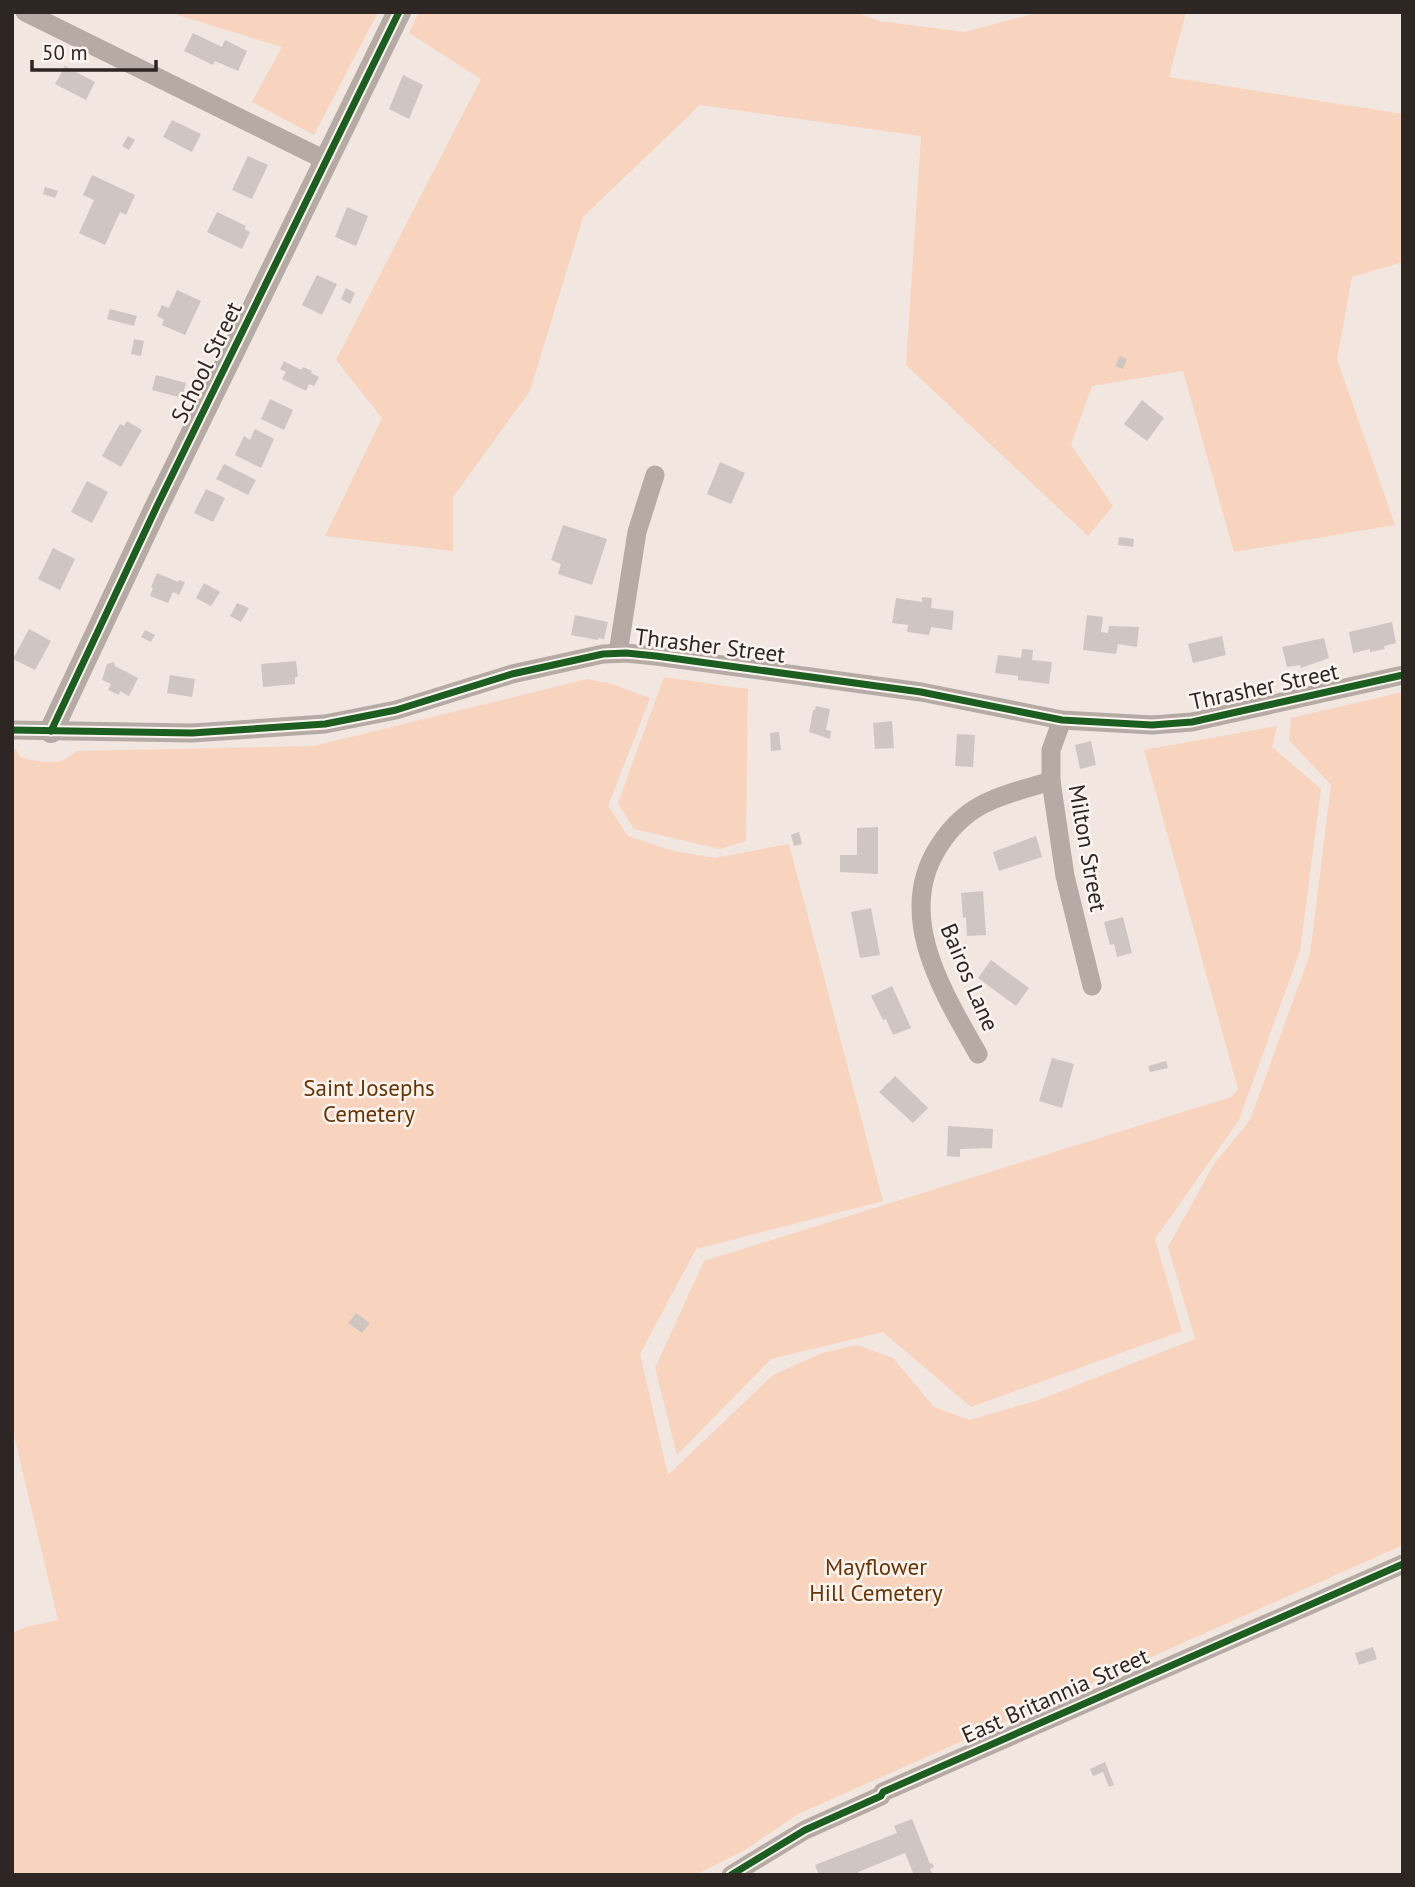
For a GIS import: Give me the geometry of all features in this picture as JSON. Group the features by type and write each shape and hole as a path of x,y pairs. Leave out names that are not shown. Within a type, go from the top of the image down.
{"street":[{"path":"25,12 327,161"},
{"name":"School Street","path":"51,730 157,506 399,12"},
{"path":"618,653 637,532 655,475"},
{"name":"Thrasher Street","path":"12,730 192,733 325,724 396,710 512,674 618,653 668,657 921,692 1062,720 1152,725 1181,723 1403,676"},
{"name":"Milton Street","path":"1062,720 1051,750 1051,781 1065,876 1092,986"},
{"name":"Bairos Lane","path":"978,1054 951,1006 930,957 920,922 922,885 934,852 960,821 990,801 1051,781"},
{"name":"East Britannia Street","path":"730,1875 804,1830 881,1796 883,1792 1403,1564"}],"green space":[{"path":"168,12 378,12 314,135 252,102 282,47"},
{"path":"419,12 856,12 879,21 965,32 1040,12 1186,12 1169,77 1403,114 1403,262 1352,277 1337,359 1395,525 1234,552 1183,371 1092,386 1071,445 1113,506 1088,536 906,365 921,136 700,105 583,217 530,391 453,497 453,551 325,536 382,418 336,360 481,79 409,33"},
{"path":"664,677 748,689 746,841 720,849 634,829 618,803"},
{"name":"Saint Josephs Cemetery","path":"587,679 612,684 650,698 608,806 628,836 670,850 715,858 789,844 883,1201 696,1249 640,1354 668,1475 773,1375 822,1353 857,1345 893,1358 934,1407 969,1420 1039,1400 1195,1339 1168,1247 1214,1164 1250,1120 1310,954 1331,785 1289,740 1291,718 1403,692 1403,1545 798,1814 745,1850 695,1875 12,1875 12,1633 58,1620 12,1427 12,749 16,749 20,757 57,762 76,751 314,746"},
{"path":"1277,726 1272,747 1321,789 1300,951 1239,1120 1155,1239 1182,1331 971,1407 883,1332 771,1359 677,1455 655,1368 704,1261 1231,1097 1238,1089 1144,750"}],"building":[{"path":"193,33 222,47 225,40 247,51 238,71 215,61 213,65 184,51"},
{"path":"65,66 95,82 86,100 55,84"},
{"path":"403,75 423,85 409,119 389,109"},
{"path":"172,120 201,134 192,152 163,137"},
{"path":"128,136 135,140 129,150 122,146"},
{"path":"248,156 268,165 252,199 232,190"},
{"path":"92,175 135,195 126,215 120,212 105,245 79,233 94,200 83,195"},
{"path":"45,187 58,191 55,198 43,194"},
{"path":"347,207 368,216 356,246 335,237"},
{"path":"217,212 246,226 245,229 250,232 242,249 207,232"},
{"path":"317,275 337,284 322,315 302,305"},
{"path":"346,288 355,293 350,304 341,299"},
{"path":"177,290 201,301 185,335 162,325 164,320 157,316 162,305 169,308"},
{"path":"110,309 137,316 134,326 107,319"},
{"path":"134,339 144,341 141,356 131,354"},
{"path":"1120,356 1127,359 1123,369 1115,366"},
{"path":"284,361 301,370 303,367 312,371 311,373 319,377 314,386 309,384 306,391 282,379 286,372 280,369"},
{"path":"156,375 186,383 182,398 152,390"},
{"path":"270,399 293,410 284,430 261,419"},
{"path":"1142,400 1164,418 1147,441 1124,424"},
{"path":"127,421 142,430 121,467 102,456 120,424 124,426"},
{"path":"255,429 274,439 261,468 235,455 244,436 250,440"},
{"path":"720,462 745,473 731,504 707,494"},
{"path":"224,464 256,480 248,495 216,479"},
{"path":"87,481 108,492 92,523 71,512"},
{"path":"206,489 225,498 213,522 194,513"},
{"path":"563,525 607,539 592,585 558,574 561,564 551,560"},
{"path":"1119,537 1134,539 1133,547 1118,545"},
{"path":"53,548 75,559 60,590 38,579"},
{"path":"157,573 178,582 185,582 179,595 173,592 168,603 150,596"},
{"path":"204,583 220,592 211,606 196,598"},
{"path":"922,597 932,598 931,608 954,611 952,630 931,627 929,635 907,632 908,625 892,623 896,598 922,602"},
{"path":"237,603 249,608 241,622 230,616"},
{"path":"575,615 608,622 604,639 571,635"},
{"path":"1087,615 1103,617 1101,632 1108,633 1109,626 1139,627 1137,647 1118,644 1116,654 1083,650"},
{"path":"1392,622 1396,643 1384,646 1385,649 1353,653 1349,632"},
{"path":"29,629 51,641 35,670 13,659"},
{"path":"145,630 155,635 151,642 141,637"},
{"path":"1222,636 1226,655 1193,663 1188,644"},
{"path":"1324,638 1329,658 1301,668 1300,665 1287,667 1282,647"},
{"path":"1022,649 1033,650 1032,660 1052,662 1049,684 1018,680 1018,676 995,673 998,655 1021,658"},
{"path":"296,661 298,677 295,677 295,684 263,687 261,664"},
{"path":"114,662 115,666 138,678 129,696 120,691 119,695 108,690 111,684 102,680 107,664"},
{"path":"170,675 195,679 192,697 167,693"},
{"path":"816,706 830,709 826,730 831,731 830,739 809,732"},
{"path":"892,721 894,748 875,749 873,723"},
{"path":"779,732 781,750 771,751 770,733"},
{"path":"957,734 975,735 973,767 955,766"},
{"path":"1091,741 1096,765 1080,769 1075,745"},
{"path":"878,827 878,874 840,872 840,855 857,855 857,828"},
{"path":"799,832 802,844 794,846 791,835"},
{"path":"1036,836 1042,857 999,871 993,852"},
{"path":"983,891 986,935 967,936 961,893"},
{"path":"871,908 880,955 860,958 851,912"},
{"path":"1123,917 1132,953 1117,957 1114,944 1110,945 1104,922"},
{"path":"991,960 1029,988 1016,1006 978,978"},
{"path":"892,986 911,1028 893,1035 871,996"},
{"path":"1052,1058 1074,1064 1062,1108 1039,1101"},
{"path":"1166,1061 1168,1068 1150,1072 1148,1066"},
{"path":"895,1076 928,1108 913,1123 879,1092"},
{"path":"948,1126 993,1129 992,1148 960,1149 960,1157 947,1156"},
{"path":"356,1313 370,1323 362,1333 348,1323"},
{"path":"1373,1647 1377,1659 1359,1665 1355,1653"},
{"path":"1105,1762 1114,1785 1109,1787 1103,1772 1093,1776 1090,1769"},
{"path":"912,1819 930,1864 934,1867 930,1869 933,1875 914,1875 905,1853 858,1872 859,1875 819,1875 815,1865 897,1833 894,1826"}],"cycle path":[{"path":"51,731 157,506 399,12"},
{"path":"12,730 192,733 325,724 396,710 512,674 603,654 626,653 921,692 1062,720 1152,725 1192,722 1403,675"},
{"path":"731,1875 805,1830 881,1796 883,1792 1403,1564"}],"park label":[{"name":"Mayflower Hill Cemetery","path":"876,1579"}]}
